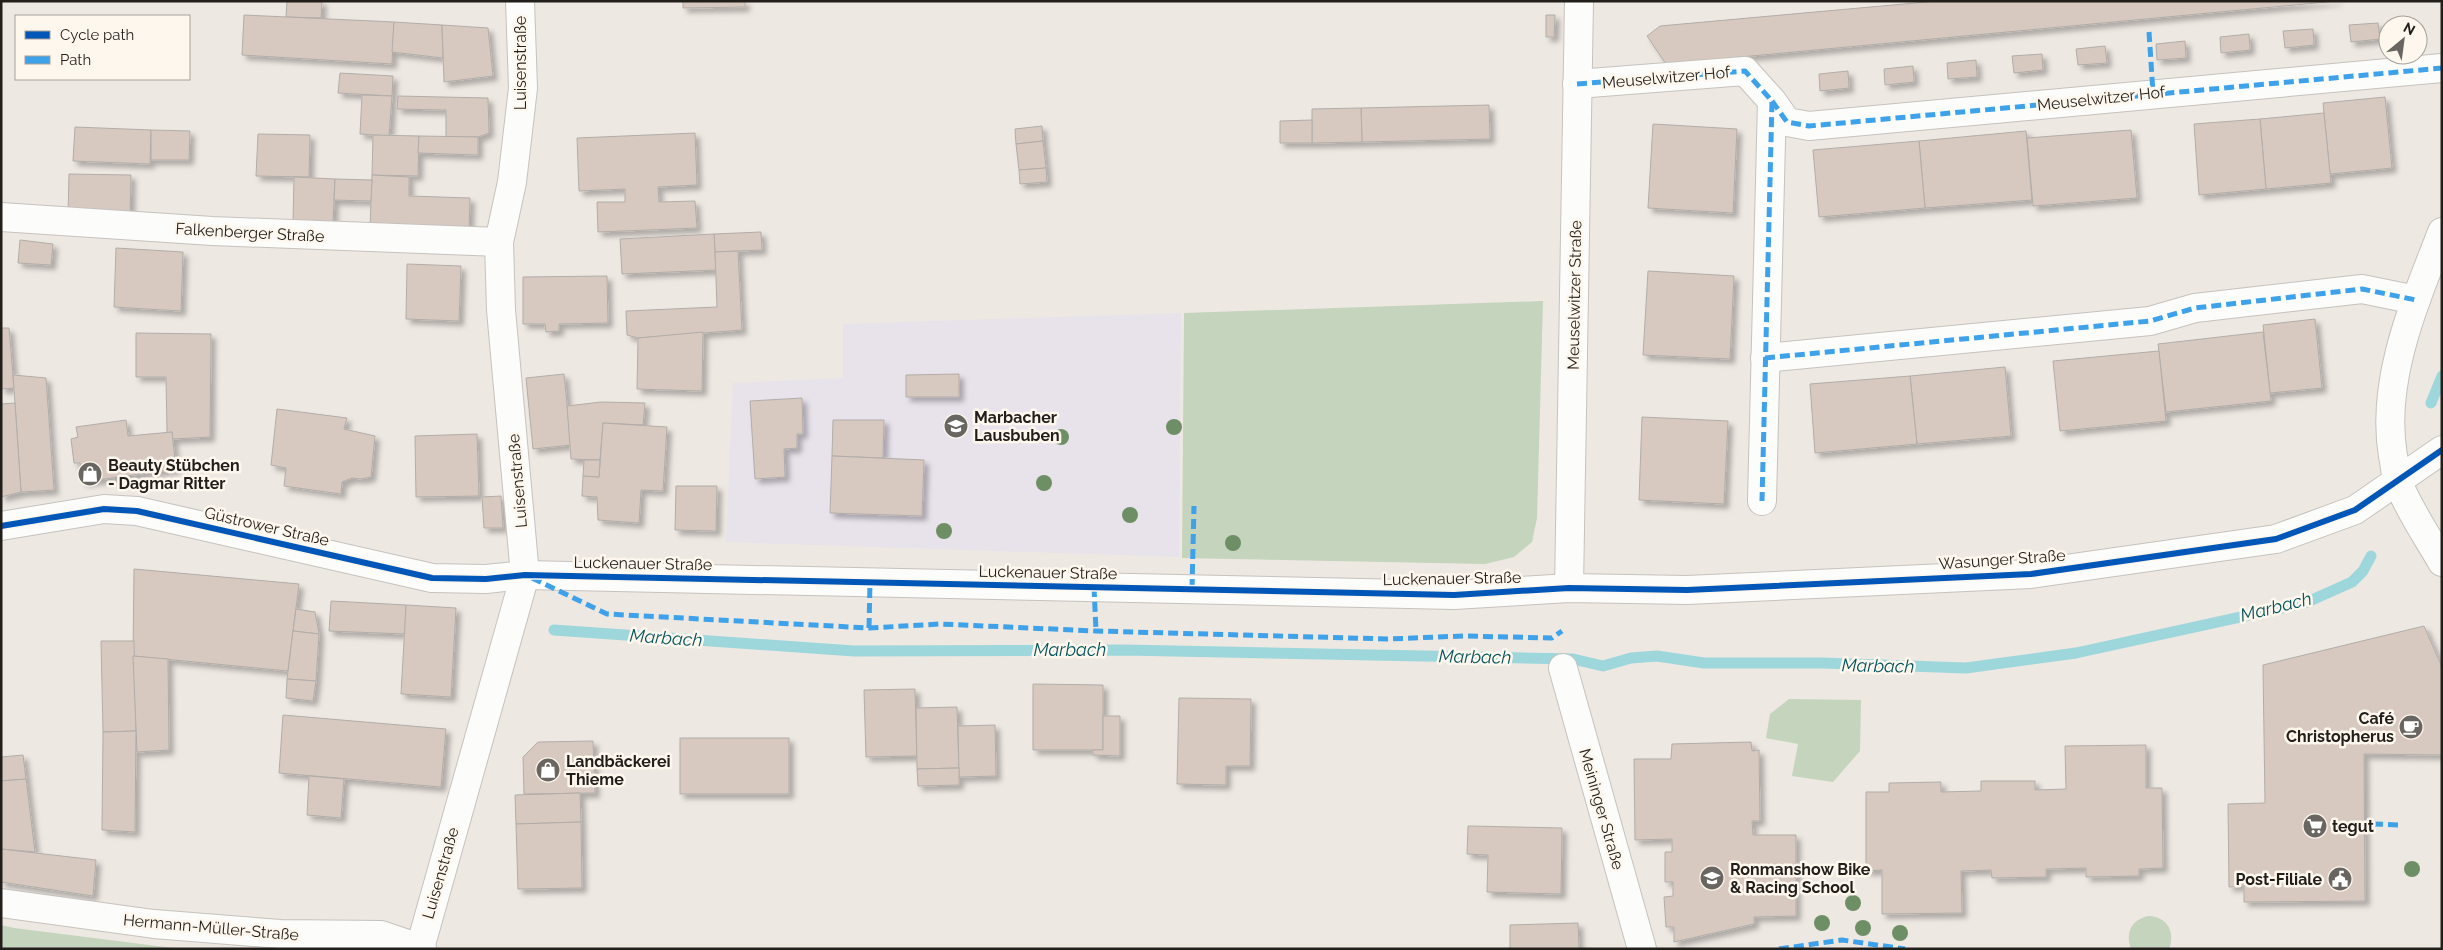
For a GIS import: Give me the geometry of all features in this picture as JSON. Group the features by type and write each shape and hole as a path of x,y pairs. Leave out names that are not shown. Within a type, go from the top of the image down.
{"street":[{"name":"Luisenstraße","path":"421,948 526,575 501,310 499,242 512,182 523,88 520,1"},
{"name":"Meuselwitzer Straße","path":"1570,588 1579,1"},
{"name":"Meuselwitzer Hof","path":"1577,84 1745,70 1772,101 1787,122 1809,126 2442,68"},
{"path":"1762,500 1772,101"},
{"name":"Falkenberger Straße","path":"1,217 212,231 499,242"},
{"path":"2442,232 2416,300 2402,346 2391,400 2390,435 2398,481 2442,562"},
{"path":"1765,358 2150,321 2195,308 2362,289 2416,300"},
{"name":"Wasunger Straße","path":"1570,588 1687,590 2031,574 2276,539 2355,510 2442,450"},
{"name":"Güstrower Straße","path":"1,526 104,509 137,511 432,578 486,580 526,575"},
{"name":"Luckenauer Straße","path":"526,575 1454,594 1570,588"},
{"name":"Meininger Straße","path":"1563,668 1642,949"},
{"name":"Hermann-Müller-Straße","path":"1,903 154,924 280,934 381,935 421,948"}],"shaded area":[{"name":"Marbacher Lausbuben","path":"1181,313 1179,557 726,542 733,383 843,378 843,324"}],"green space":[{"path":"1543,301 1537,518 1532,542 1514,557 1485,564 1182,558 1184,313"},
{"path":"1789,699 1861,700 1860,751 1833,782 1792,776 1798,744 1766,738 1770,714"},
{"path":"2148,916 2160,919 2168,926 2171,936 2169,949 2131,949 2129,933 2131,928 2137,921"},
{"path":"1,925 14,928 181,949 1,949"}],"building":[{"path":"287,1 322,1 321,18 286,17"},
{"path":"683,1 745,1 745,7 683,8"},
{"path":"1937,1 2337,1 1666,64 1647,36 1660,26"},
{"path":"244,15 394,22 392,64 242,55"},
{"path":"1546,15 1555,15 1554,37 1546,37"},
{"path":"394,22 442,25 443,58 392,52"},
{"path":"2378,23 2378,39 2351,42 2349,25"},
{"path":"442,25 488,28 493,76 444,82"},
{"path":"2313,29 2314,45 2285,48 2283,31"},
{"path":"2249,34 2250,50 2221,53 2220,37"},
{"path":"2185,41 2186,58 2157,60 2156,44"},
{"path":"2105,46 2107,63 2078,65 2076,49"},
{"path":"2042,54 2043,70 2014,73 2012,56"},
{"path":"1976,60 1977,77 1948,79 1947,63"},
{"path":"1913,66 1914,82 1885,85 1884,69"},
{"path":"1848,71 1849,88 1820,91 1819,74"},
{"path":"340,73 393,76 392,96 338,93"},
{"path":"362,95 392,96 389,136 360,134"},
{"path":"398,96 488,98 489,133 478,137 446,137 446,110 397,109"},
{"path":"2385,97 2392,168 2330,174 2323,103"},
{"path":"1489,105 1490,139 1362,142 1361,108"},
{"path":"1361,108 1362,142 1312,143 1312,109"},
{"path":"2324,113 2331,183 2266,189 2260,119"},
{"path":"2260,119 2266,189 2199,195 2194,124"},
{"path":"1312,120 1312,143 1280,143 1280,121"},
{"path":"1653,124 1737,129 1733,213 1648,208"},
{"path":"1042,126 1043,141 1016,144 1015,129"},
{"path":"75,127 151,130 150,164 73,161"},
{"path":"151,130 190,131 189,160 151,160"},
{"path":"2131,130 2137,198 2033,206 2027,138"},
{"path":"2026,131 2032,200 1925,208 1919,141"},
{"path":"695,133 697,185 658,187 659,202 695,201 697,228 598,232 597,202 625,202 625,189 579,191 577,138"},
{"path":"258,134 310,135 309,177 256,176"},
{"path":"373,135 419,136 418,176 372,175"},
{"path":"419,136 478,137 478,155 418,153"},
{"path":"1043,141 1046,168 1019,170 1016,144"},
{"path":"1919,141 1925,208 1819,217 1813,150"},
{"path":"1046,168 1047,182 1020,184 1019,170"},
{"path":"69,174 131,175 130,217 68,216"},
{"path":"372,175 409,177 409,196 470,198 469,232 370,228"},
{"path":"294,177 335,179 333,222 293,221"},
{"path":"335,179 372,180 371,201 334,200"},
{"path":"761,232 762,250 715,252 714,234"},
{"path":"714,234 716,270 622,274 620,239"},
{"path":"20,240 53,244 51,265 18,263"},
{"path":"116,248 183,252 181,311 114,307"},
{"path":"738,251 742,330 638,338 627,335 626,311 717,307 715,252"},
{"path":"407,264 461,266 459,321 406,319"},
{"path":"1648,271 1734,276 1730,359 1643,355"},
{"path":"607,276 608,323 559,324 559,331 546,332 545,324 523,324 523,277"},
{"path":"2315,319 2322,388 2270,393 2263,325"},
{"path":"1,328 9,328 14,388 1,389"},
{"path":"703,332 702,391 637,389 638,338"},
{"path":"2263,332 2271,401 2166,412 2158,344"},
{"path":"136,333 211,334 210,437 172,439 172,432 167,433 166,377 136,377"},
{"path":"2159,351 2166,421 2060,431 2053,361"},
{"path":"2005,367 2011,436 1917,444 1910,376"},
{"path":"564,374 571,445 533,449 526,378"},
{"path":"959,374 959,397 906,397 906,375"},
{"path":"13,375 46,378 54,490 21,492"},
{"path":"1910,376 1917,444 1815,453 1810,384"},
{"path":"802,398 803,434 797,434 797,448 784,449 785,477 755,479 750,401"},
{"path":"601,402 645,403 643,425 603,423 600,460 571,459 567,406"},
{"path":"15,403 21,492 1,497 1,404"},
{"path":"277,409 347,418 344,429 375,436 371,477 352,478 342,482 341,494 284,486 286,468 271,465"},
{"path":"1642,417 1728,421 1724,504 1639,500"},
{"path":"126,420 128,436 172,432 176,469 83,482 80,463 74,463 71,439 78,437 76,427"},
{"path":"833,420 884,420 883,458 832,456"},
{"path":"603,423 667,427 663,491 641,490 639,523 598,520 597,497 582,496 583,476 599,477"},
{"path":"477,434 479,496 416,497 415,436"},
{"path":"832,456 924,460 922,516 830,513"},
{"path":"584,460 600,460 599,477 583,476"},
{"path":"676,486 717,486 716,531 675,530"},
{"path":"501,496 503,528 484,528 482,497"},
{"path":"134,569 299,584 288,671 133,656"},
{"path":"331,601 406,605 405,634 329,631"},
{"path":"406,605 456,608 451,697 401,694"},
{"path":"296,609 315,612 319,634 293,631"},
{"path":"2424,626 2442,667 2442,755 2364,754 2365,901 2244,902 2244,886 2229,887 2228,804 2265,803 2263,665"},
{"path":"293,631 319,634 316,681 287,679"},
{"path":"101,641 134,641 136,731 103,732"},
{"path":"133,656 168,659 169,750 137,752"},
{"path":"287,679 316,681 313,701 286,698"},
{"path":"1033,684 1103,685 1103,750 1033,750"},
{"path":"915,689 917,756 866,757 864,690"},
{"path":"1179,698 1251,699 1250,766 1226,766 1226,785 1177,784"},
{"path":"957,707 959,768 917,769 916,708"},
{"path":"283,715 446,729 441,787 279,773"},
{"path":"1103,716 1120,716 1120,756 1093,755 1093,750 1103,750"},
{"path":"995,725 996,776 959,777 958,726"},
{"path":"136,731 135,832 102,830 103,732"},
{"path":"680,738 789,738 789,794 680,794"},
{"path":"593,741 595,793 524,794 523,757 538,742"},
{"path":"1751,742 1752,751 1759,750 1760,821 1752,821 1753,835 1796,835 1796,916 1754,917 1754,924 1674,942 1674,927 1666,927 1664,897 1673,896 1673,882 1665,882 1665,852 1672,852 1672,839 1635,840 1634,759 1671,759 1672,744"},
{"path":"2146,745 2146,788 2162,788 2163,868 2139,869 2139,876 2086,877 2086,868 2046,869 2046,877 1992,878 1991,870 1961,871 1962,913 1882,914 1882,870 1866,871 1866,792 1889,792 1889,783 1941,782 1941,792 1981,791 1981,781 2035,781 2035,790 2066,789 2065,746"},
{"path":"23,755 26,779 1,781 1,757"},
{"path":"959,768 959,785 918,786 917,769"},
{"path":"309,776 344,779 341,818 307,815"},
{"path":"26,779 35,852 1,849 1,781"},
{"path":"580,793 581,822 516,824 515,795"},
{"path":"581,822 582,888 518,889 516,824"},
{"path":"1468,826 1562,828 1561,894 1487,892 1488,855 1467,854"},
{"path":"1,849 96,860 93,896 1,882"},
{"path":"1578,923 1579,949 1510,949 1510,925"}],"waterway":[{"name":"Marbach","path":"2431,403 2442,376"},
{"name":"Marbach","path":"554,630 854,651 1125,650 1573,659 1603,666 1631,658 1657,656 1704,663 1823,663 1966,668 2076,653 2305,603 2352,582 2363,571 2371,556"}],"marked path":[{"path":"2149,32 2153,93"},
{"path":"1772,101 1787,122 1809,126 2442,68"},
{"path":"1577,84 1745,71 1772,101 1762,501"},
{"path":"1765,358 2150,321 2195,308 2362,289 2416,300"},
{"path":"1192,589 1194,506"},
{"path":"532,578 607,614 869,628 940,624 1096,631 1388,639 1463,636 1552,638 1562,631"},
{"path":"869,628 870,582"},
{"path":"1094,587 1096,631"},
{"path":"2373,824 2400,825"},
{"path":"1779,949 1842,940 1905,949"}],"cycle path":[{"path":"1,526 104,509 137,511 432,578 486,579 525,575 1454,595 1569,588 1687,590 2031,574 2276,539 2355,510 2442,450"}],"place":[{"name":"Marbacher Lausbuben","path":"956,426"},
{"name":"Beauty Stübchen - Dagmar Ritter","path":"90,474"},
{"name":"Café Christopherus","path":"2411,727"},
{"name":"Landbäckerei Thieme","path":"548,770"},
{"name":"tegut","path":"2315,826"},
{"name":"Ronmanshow Bike & Racing School","path":"1712,878"},
{"name":"Post-Filiale","path":"2340,879"}]}
